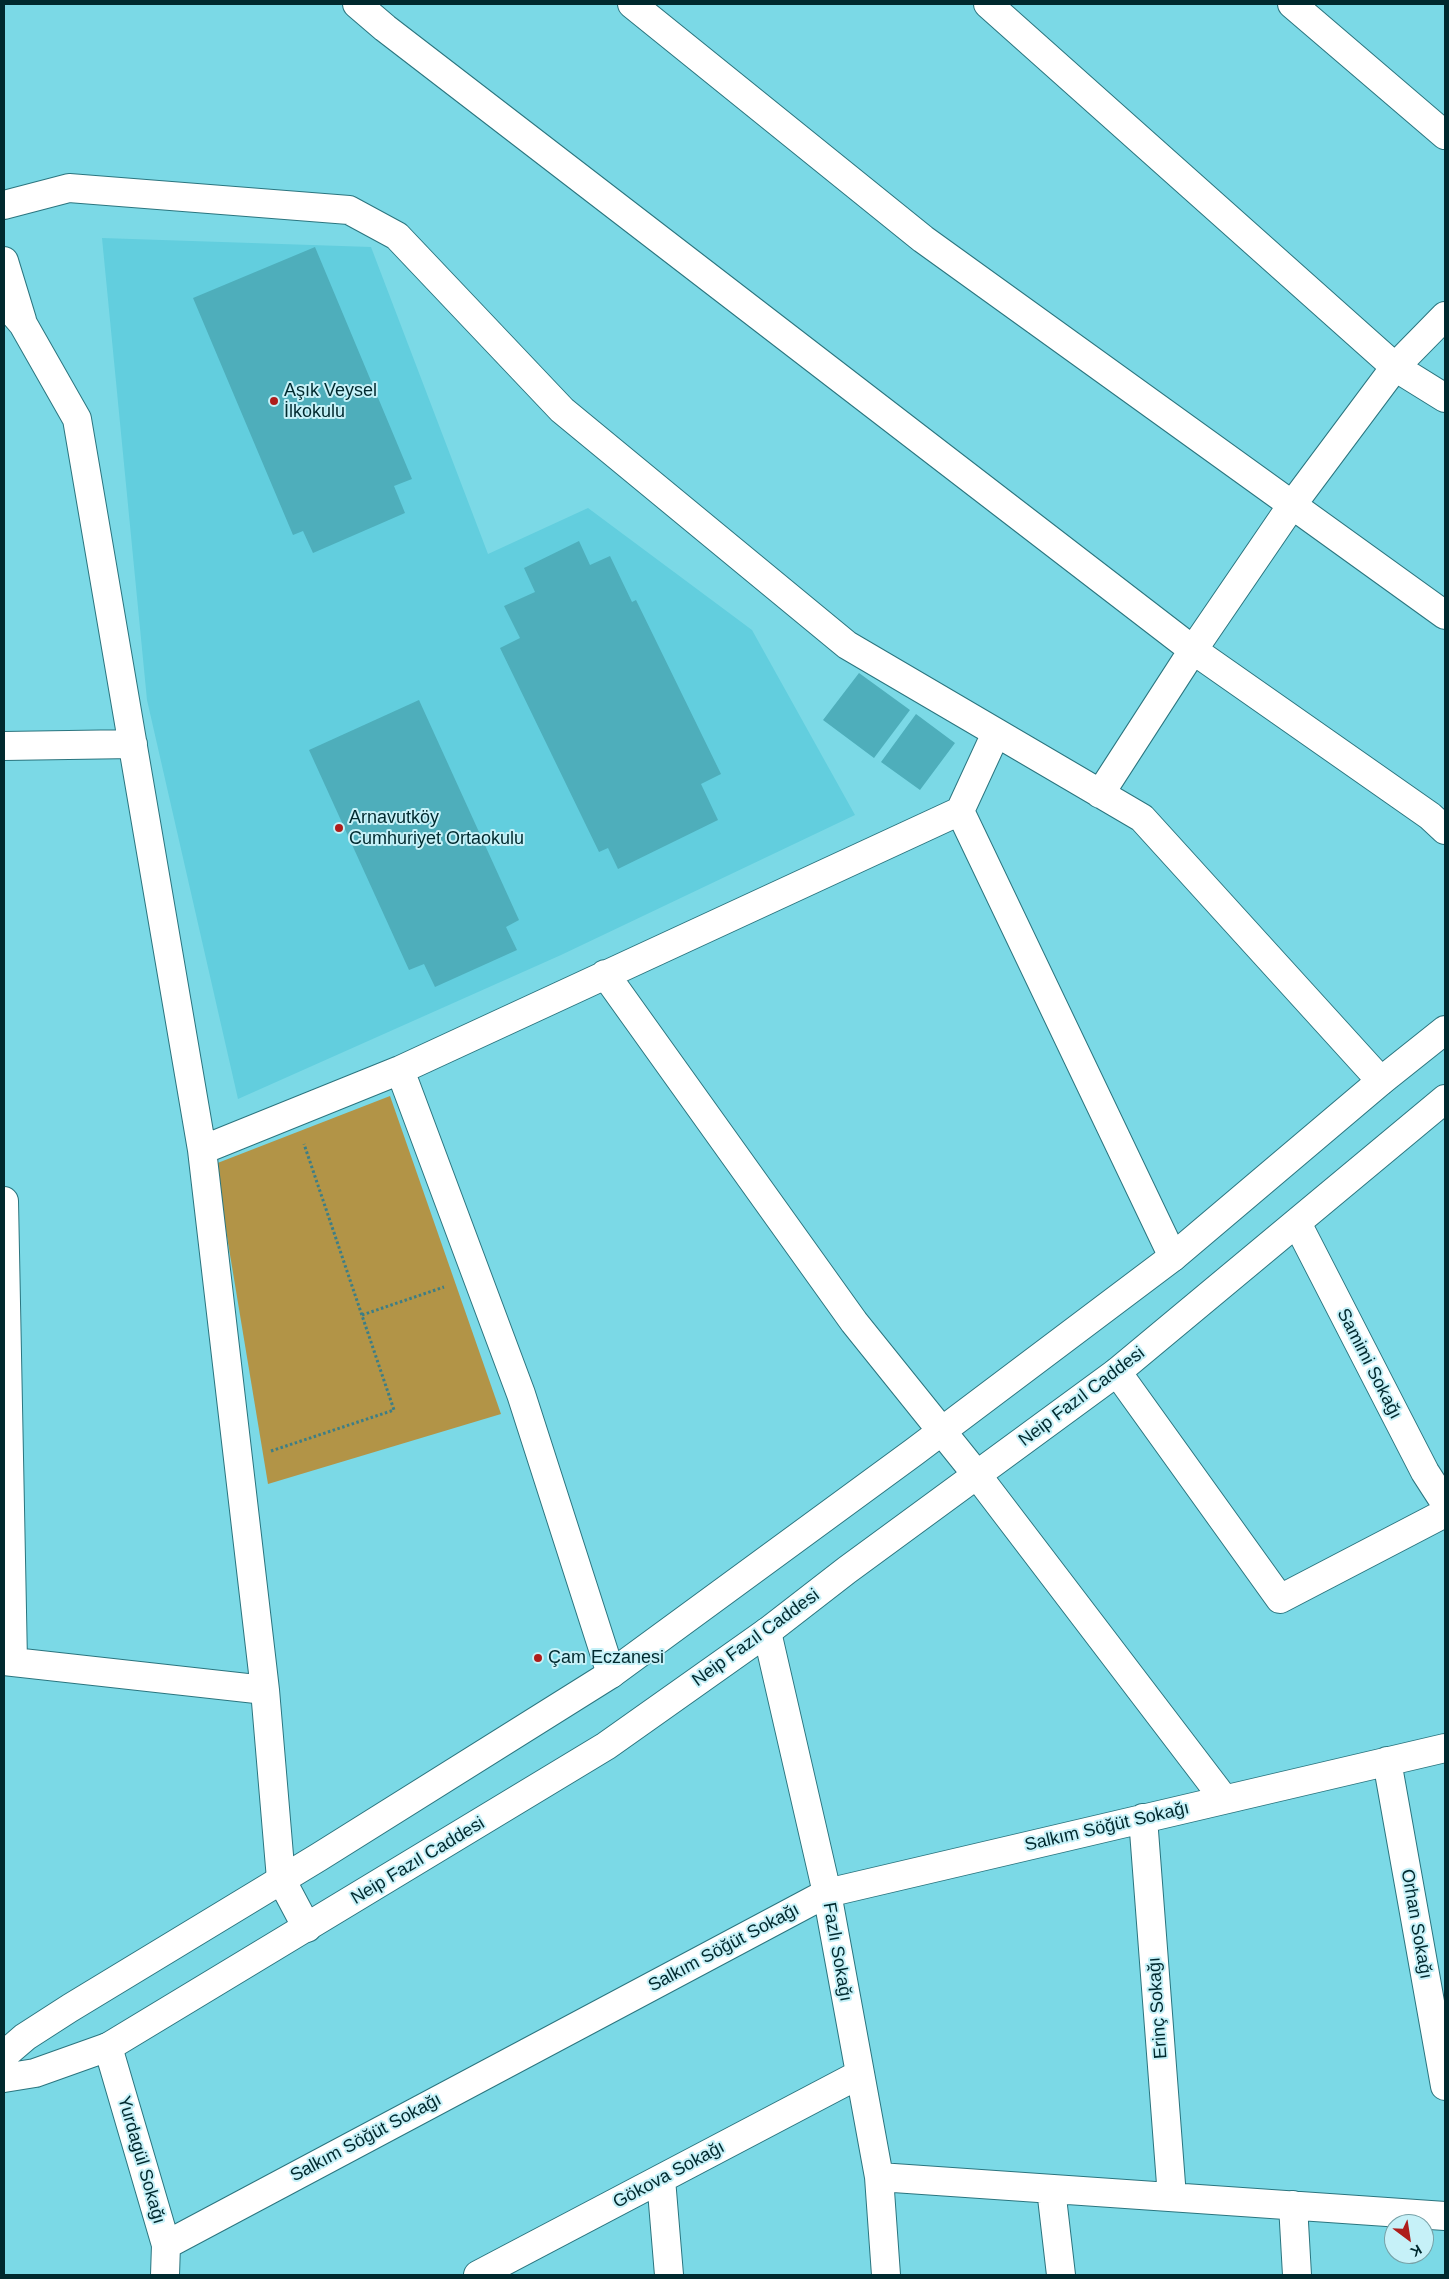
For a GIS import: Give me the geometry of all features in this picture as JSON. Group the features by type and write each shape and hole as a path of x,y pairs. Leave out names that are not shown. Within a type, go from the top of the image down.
{"street":[{"path":"357,4 393,34 1193,650 1430,816 1445,830"},
{"path":"632,4 923,239 1445,615"},
{"path":"988,4 1395,367 1445,398"},
{"path":"1292,4 1445,135"},
{"path":"4,205 69,188 301,206 349,210 397,236 569,416 847,646 1142,818 1381,1081"},
{"path":"4,261 23,324"},
{"path":"4,302 23,324 78,419 202,1150 264,1690 281,1879 307,1928"},
{"path":"1100,794 1193,650 1292,505 1395,367 1445,316"},
{"path":"202,1150 400,1070 960,811 996,733"},
{"path":"4,746 133,744"},
{"path":"960,811 1173,1258"},
{"path":"605,974 854,1322 977,1475 1224,1799"},
{"path":"4,2055 24,2036 611,1674 942,1431 1173,1258 1381,1081 1445,1030"},
{"path":"400,1070 520,1394 611,1674"},
{"name":"Neip Fazıl Caddesi","path":"4,2078 35,2073 108,2047 606,1746 767,1632 1117,1372 1445,1099"},
{"path":"4,1201 8,1661 264,1690"},
{"name":"Samimi Sokağı","path":"1297,1223 1435,1465 1445,1503"},
{"path":"1117,1372 1280,1599 1445,1513"},
{"name":"Fazlı Sokağı","path":"767,1632 827,1893 879,2177 886,2275"},
{"name":"Salkım Söğüt Sokağı","path":"166,2245 827,1893 1445,1748"},
{"name":"Orhan Sokağı","path":"1387,1761 1445,2086"},
{"name":"Erinç Sokağı","path":"1143,1818 1172,2197"},
{"name":"Yurdagül Sokağı","path":"108,2047 166,2245 165,2275"},
{"name":"Gökova Sokağı","path":"478,2275 860,2074"},
{"path":"879,2177 1445,2216"},
{"path":"661,2179 669,2275"},
{"path":"1050,2189 1061,2275"},
{"path":"1293,2205 1298,2275"}],"path":[{"path":"238,1461 394,1410 293,1113"},
{"path":"362,1315 477,1276"}],"shaded area":[{"path":"102,238 371,247 488,554 588,508 752,630 855,815 561,955 238,1099 147,700"},
{"path":"390,1096 501,1414 268,1484 215,1164"}],"building":[{"path":"315,247 412,479 394,486 405,513 313,553 303,531 293,535 193,298"},
{"path":"579,541 590,565 610,556 632,602 636,600 721,774 701,784 718,820 618,869 608,848 599,852 500,648 520,638 504,606 535,592 524,568"},
{"path":"859,673 910,710 874,758 823,720"},
{"path":"419,700 519,920 506,927 517,950 435,987 424,964 409,970 309,750"},
{"path":"916,714 955,743 920,790 881,762"}],"place":[{"name":"Aşık Veysel İlkokulu","path":"274,401"},
{"name":"Arnavutköy Cumhuriyet Ortaokulu","path":"339,828"},
{"name":"Çam Eczanesi","path":"538,1658"}]}
